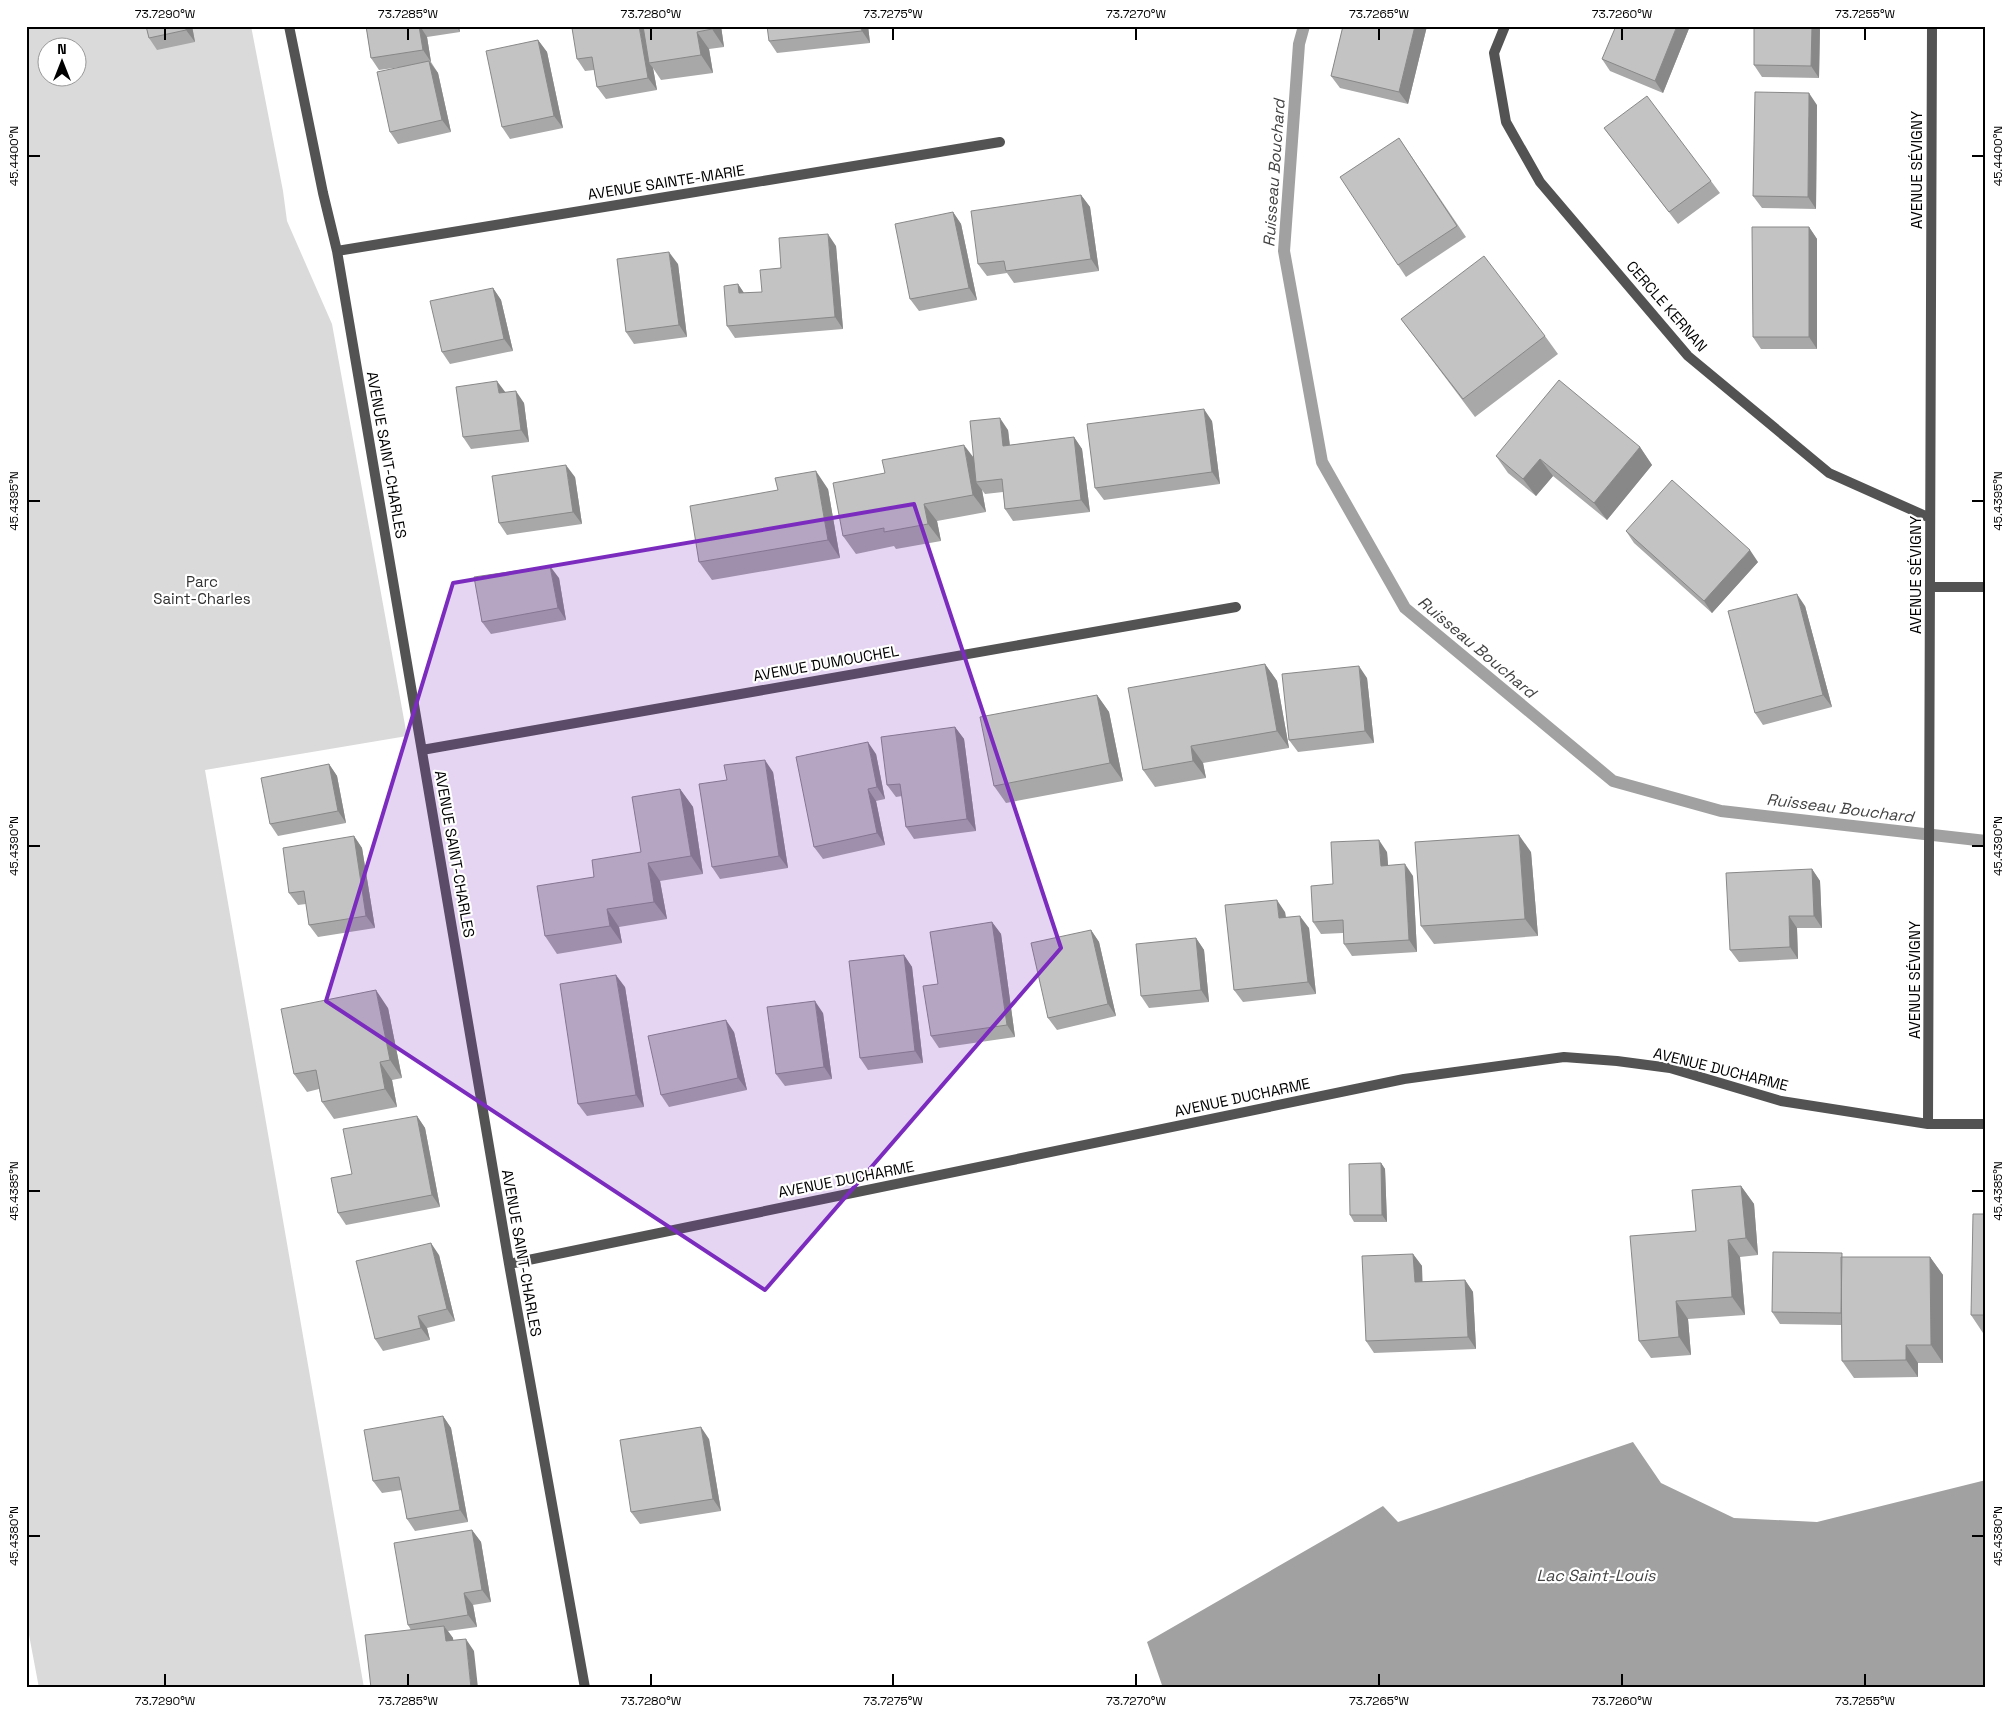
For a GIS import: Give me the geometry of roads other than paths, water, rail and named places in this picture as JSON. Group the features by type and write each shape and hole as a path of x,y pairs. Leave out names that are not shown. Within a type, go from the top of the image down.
{"street":[{"name":"AVENUE SAINT-CHARLES","path":"289,26 323,193 337,251 509,1264 584,1688"},
{"name":"CERCLE KERNAN","path":"1505,26 1494,53 1506,122 1540,182 1688,356 1829,474 1930,518"},
{"name":"AVENUE SÉVIGNY","path":"1928,1124 1932,26"},
{"name":"AVENUE SAINTE-MARIE","path":"337,251 1000,142"},
{"path":"1930,587 1986,587"},
{"name":"AVENUE DUMOUCHEL","path":"422,750 1236,607"},
{"name":"AVENUE DUCHARME","path":"509,1264 1404,1079 1564,1057 1670,1068 1781,1101 1928,1124 1986,1124"}],"water":[{"name":"Lac Saint-Louis","path":"1633,1442 1661,1483 1734,1518 1817,1522 1986,1480 1986,1688 1163,1688 1147,1642 1383,1506 1398,1522"}],"waterway":[{"name":"Ruisseau Bouchard","path":"1304,26 1299,44 1284,251 1322,462 1405,608 1613,781 1721,811 1986,841"}],"park label":[{"name":"Parc Saint-Charles","path":"202,590"}]}
